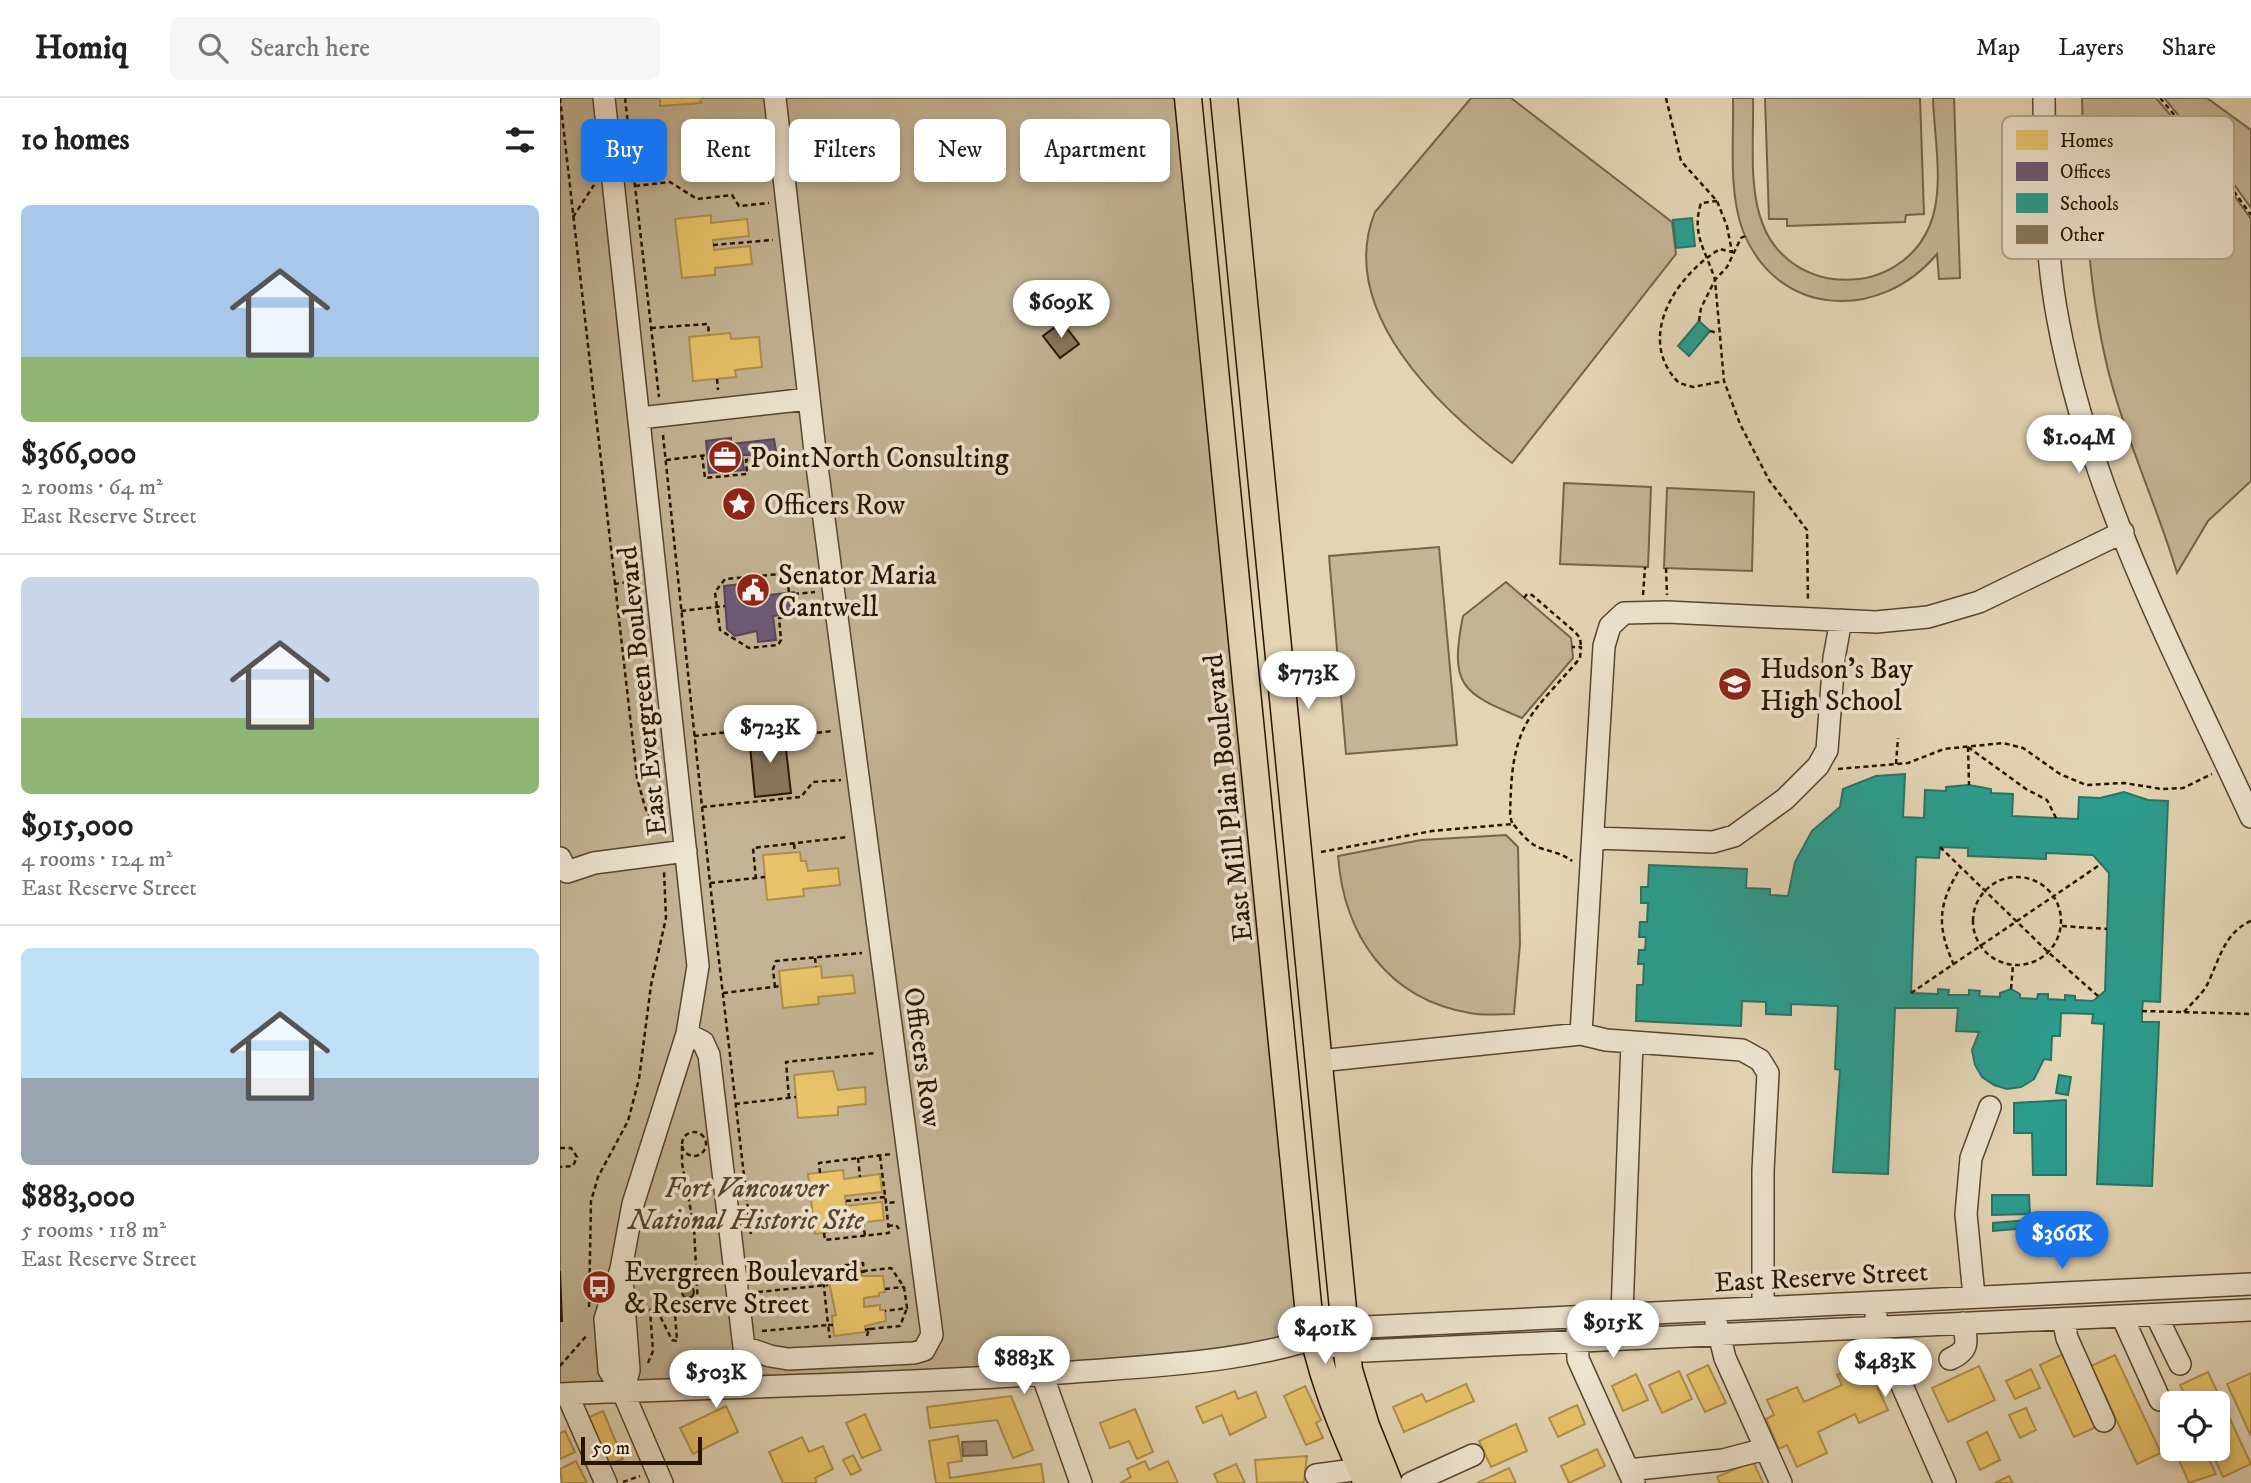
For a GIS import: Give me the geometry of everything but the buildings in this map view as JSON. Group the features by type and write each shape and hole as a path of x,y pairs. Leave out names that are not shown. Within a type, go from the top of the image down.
{"main road":[{"name":"East Mill Plain Boulevard","path":"1188,98 1313,1341 1329,1394 1364,1476"},
{"path":"1224,98 1346,1339 1357,1399 1390,1483"}],"street":[{"name":"East Evergreen Boulevard","path":"604,98 650,417 698,966 687,1034 633,1204 621,1269 605,1320 608,1370 623,1392 653,1477"},
{"name":"Officers Row","path":"687,1034 703,1042 709,1055 744,1347 765,1355 788,1359 914,1353 930,1343 932,1335 808,398 775,98"},
{"path":"2044,98 2045,116"},
{"path":"2049,259 2057,318 2078,408 2123,532 2251,817"},
{"path":"650,417 808,398"},
{"path":"1581,1034 1604,646 1610,626 1624,613 1667,612 1877,622 1928,617 1979,602 2123,532"},
{"path":"1594,838 1713,842 1734,836 1785,799 1818,766 1827,750 1834,658 1842,621"},
{"path":"560,858 567,872 594,863 686,851"},
{"path":"1319,1061 1581,1034 1632,1042 1742,1050 1760,1060 1768,1073 1763,1171 1763,1308"},
{"path":"1622,1313 1632,1042"},
{"path":"1974,1296 1966,1214 1971,1157 1990,1107"},
{"name":"East Reserve Street","path":"563,1394 835,1385 1042,1374 1236,1359 1313,1341 1622,1313 2251,1284"},
{"path":"1876,1303 1877,1329 1945,1483"},
{"path":"1715,1309 1717,1335 1782,1483"},
{"name":"East Reserve Street","path":"1346,1339 1577,1341 2251,1310"},
{"path":"2156,1315 2180,1364"},
{"path":"1576,1316 1578,1359 1631,1476 1723,1460 1765,1449"},
{"path":"2122,1316 2160,1400"},
{"path":"2063,1319 2067,1338 2104,1421"},
{"path":"1951,1359 1964,1353 1968,1345 1963,1323"},
{"path":"1042,1374 1081,1483"},
{"path":"563,1394 606,1483"},
{"path":"1411,1483 1473,1455"},
{"path":"1316,1475 1364,1476"}],"path":[{"path":"560,98 636,778 663,854 666,918 651,985 639,1079 628,1121 598,1177 591,1201 589,1316"},
{"path":"625,98 651,328 650,417 666,460 710,883 751,1238"},
{"path":"1666,98 1681,161 1717,201 1727,226 1732,252"},
{"path":"2160,98 2175,116"},
{"path":"573,217 596,182"},
{"path":"635,186 670,182 696,199 732,195 739,206 787,201"},
{"path":"2234,191 2251,215"},
{"path":"1717,201 1701,203 1696,218 1699,244 1708,257 1715,280 1724,381 1740,424 1769,480 1807,530 1807,619"},
{"path":"1699,321 1700,308 1715,280 1727,267 1732,252 1745,236"},
{"path":"713,246 790,238"},
{"path":"1724,381 1693,387 1679,383 1661,358 1659,326 1671,299 1708,257 1720,250 1732,252"},
{"path":"651,328 708,324 709,335"},
{"path":"1710,331 1718,333"},
{"path":"717,379 718,390"},
{"path":"666,460 705,455 705,478 713,475 747,474 746,460 815,451"},
{"path":"1639,612 1645,567"},
{"path":"1666,568 1667,612"},
{"path":"789,592 787,581 780,574 725,579 716,587 720,630 749,648 778,645 781,640 779,618 836,612"},
{"path":"1524,597 1527,594 1532,595 1575,632 1580,638 1581,647 1580,658 1526,723 1513,765 1510,816 1513,824 1539,848 1560,852 1576,863 1579,873 1592,873"},
{"path":"681,611 725,606"},
{"path":"1572,647 1581,647"},
{"path":"694,736 795,724 807,734 852,729"},
{"path":"768,727 769,734"},
{"path":"1896,764 1898,738"},
{"path":"1818,766 1845,770 1862,765 1908,764 1944,749 2003,743 2023,748 2060,774 2086,785 2124,783 2162,789 2183,788 2228,767"},
{"path":"1968,747 1969,785"},
{"path":"1968,747 2026,789 2047,800 2056,818"},
{"path":"702,807 801,797 813,782 858,778"},
{"path":"773,795 774,800"},
{"path":"1321,852 1432,831 1513,824"},
{"path":"756,878 753,848 866,835"},
{"path":"794,844 795,852"},
{"path":"1940,847 2048,952 2098,996"},
{"path":"1911,993 2101,864"},
{"path":"1954,965 1943,941 1941,915 1947,889 1961,867"},
{"path":"2024,876 2040,883 2054,895 2061,911 2061,926 2055,945 2048,952 2027,965 2013,965 1993,959 1980,947 1973,931 1972,914 1985,890 2007,877 2024,876"},
{"path":"710,883 765,877"},
{"path":"2184,1012 2204,990 2222,948 2232,934 2251,920"},
{"path":"2061,926 2107,929"},
{"path":"775,987 773,969 776,961 881,951"},
{"path":"815,958 816,967"},
{"path":"2011,989 2013,965"},
{"path":"723,993 781,986"},
{"path":"2142,1011 2251,1014"},
{"path":"789,1098 786,1062 894,1051"},
{"path":"736,1104 796,1097"},
{"path":"682,1146 688,1154 697,1156 705,1150 706,1141 701,1133 692,1132 684,1137 682,1146 682,1163 694,1228 698,1308"},
{"path":"560,1148 570,1147 577,1157 570,1168 560,1167"},
{"path":"820,1173 819,1163 908,1153"},
{"path":"824,1233 825,1240 889,1233 880,1156"},
{"path":"858,1158 860,1177"},
{"path":"746,1195 810,1189"},
{"path":"846,1201 885,1197"},
{"path":"886,1203 914,1200"},
{"path":"750,1225 813,1218"},
{"path":"863,1222 865,1236"},
{"path":"830,1340 831,1325 822,1268 863,1263 863,1273 891,1268 904,1287 907,1308 900,1326 867,1328 869,1336 856,1337"},
{"path":"758,1292 826,1286"},
{"path":"885,1289 904,1287"},
{"path":"643,1370 653,1351 650,1310 658,1312 672,1340 677,1341 675,1313 679,1305 705,1308"},
{"path":"885,1311 907,1308"},
{"path":"765,1355 762,1331 831,1325"},
{"path":"560,1366 588,1335 588,1326"},
{"path":"621,1483 653,1477"}],"green space":[{"name":"Fort Vancouver National Historic Site","path":"560,98 1188,98 1304,1329 1286,1347 1236,1359 560,1394"},
{"path":"1471,98 1511,98 1672,222 1676,254 1512,463 1455,415 1402,355 1382,321 1370,286 1366,249 1375,212"},
{"path":"1733,98 1753,98 1755,195 1763,225 1777,249 1797,266 1821,276 1846,280 1872,276 1895,266 1915,249 1930,225 1938,179 1933,98 1954,98 1960,278 1939,279 1937,254 1914,276 1888,291 1860,299 1832,301 1805,295 1780,281 1759,260 1738,216 1733,165"},
{"path":"1765,98 1920,98 1924,214 1906,215 1905,222 1787,226 1787,219 1769,219"},
{"path":"2082,98 2156,98 2171,116 2082,116"},
{"path":"2164,98 2207,98 2232,116 2179,116"},
{"path":"2234,118 2251,130 2251,208 2234,184"},
{"path":"2234,195 2251,219 2251,481 2208,521 2177,573 2112,385 2103,350 2090,259 2234,259"},
{"path":"1564,483 1651,487 1648,567 1560,564"},
{"path":"1667,488 1754,492 1752,571 1664,568"},
{"path":"1439,547 1457,745 1346,754 1329,556"},
{"path":"1506,582 1571,638 1573,658 1522,718 1473,693 1465,684 1458,658 1463,616"},
{"path":"1506,835 1518,847 1520,944 1514,1014 1470,1013 1415,994 1393,978 1375,959 1361,937 1349,912 1338,856 1421,840"}],"shaded area":[{"path":"986,1441 987,1455 963,1456 962,1442"}],"place":[{"name":"PointNorth Consulting","path":"725,457"},
{"name":"Officers Row","path":"739,504"},
{"name":"Senator Maria Cantwell","path":"753,590"},
{"name":"Hudson's Bay High School","path":"1735,684"},
{"name":"Evergreen Boulevard & Reserve Street","path":"599,1287"}]}
